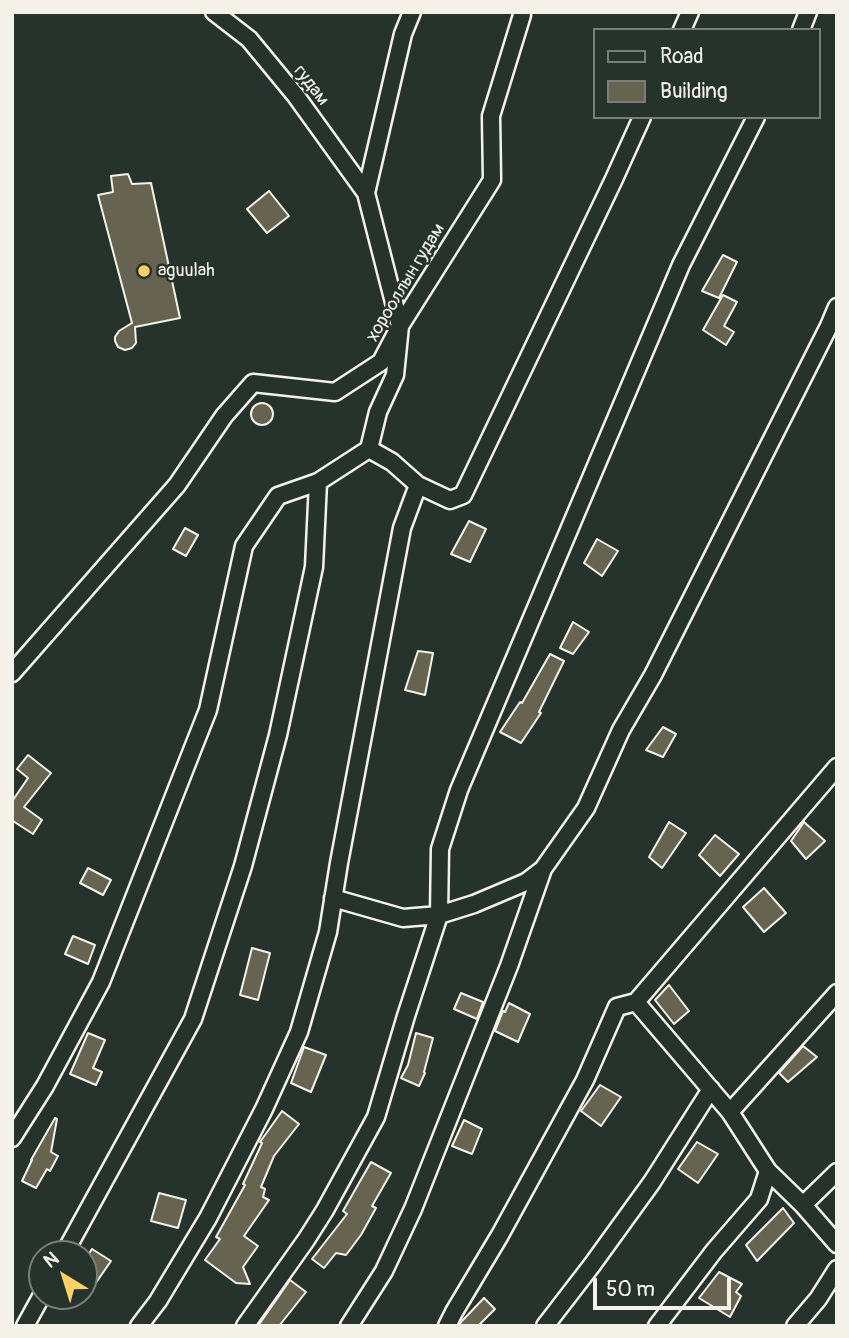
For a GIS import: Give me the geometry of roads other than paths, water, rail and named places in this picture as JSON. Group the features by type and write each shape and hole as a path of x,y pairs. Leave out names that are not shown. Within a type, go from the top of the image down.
{"street":[{"name":"гудам","path":"214,12 249,39 265,58 296,96 366,194"},
{"path":"12,1138 45,1086 101,982 208,710 244,546 278,496 317,482 369,449 378,412 395,375 400,326 366,194 403,34 412,12"},
{"path":"683,28 690,12"},
{"name":"хорооллын гудам","path":"12,673 177,485 224,416 253,383 335,392 381,362 400,326 492,180 491,116 522,15"},
{"path":"369,449 393,462 418,485 450,500 463,495 641,119"},
{"path":"245,1326 325,1210 376,1117 439,915 440,849 458,790 681,265 755,119"},
{"path":"349,1326 384,1270 413,1209 509,966 543,869 586,808 621,730 653,675 837,307"},
{"path":"72,1240 193,1019 243,866 281,722 314,567 317,482"},
{"path":"139,1326 158,1301 208,1218 264,1109 299,1032 328,932 402,528 418,485"},
{"path":"447,1326 585,1080 617,1007 636,1002 837,767"},
{"path":"333,898 403,918 439,915 474,904 526,882 543,869"},
{"path":"730,1112 837,993"},
{"path":"636,1002 730,1112 768,1171 837,1244"},
{"path":"545,1326 652,1182 711,1088"},
{"path":"657,1326 714,1251 759,1199 768,1171"},
{"path":"803,1205 837,1172"},
{"path":"795,1326 818,1299 837,1269"},
{"path":"25,1326 34,1310"}],"place":[{"name":"aguulah","path":"144,271"}]}
